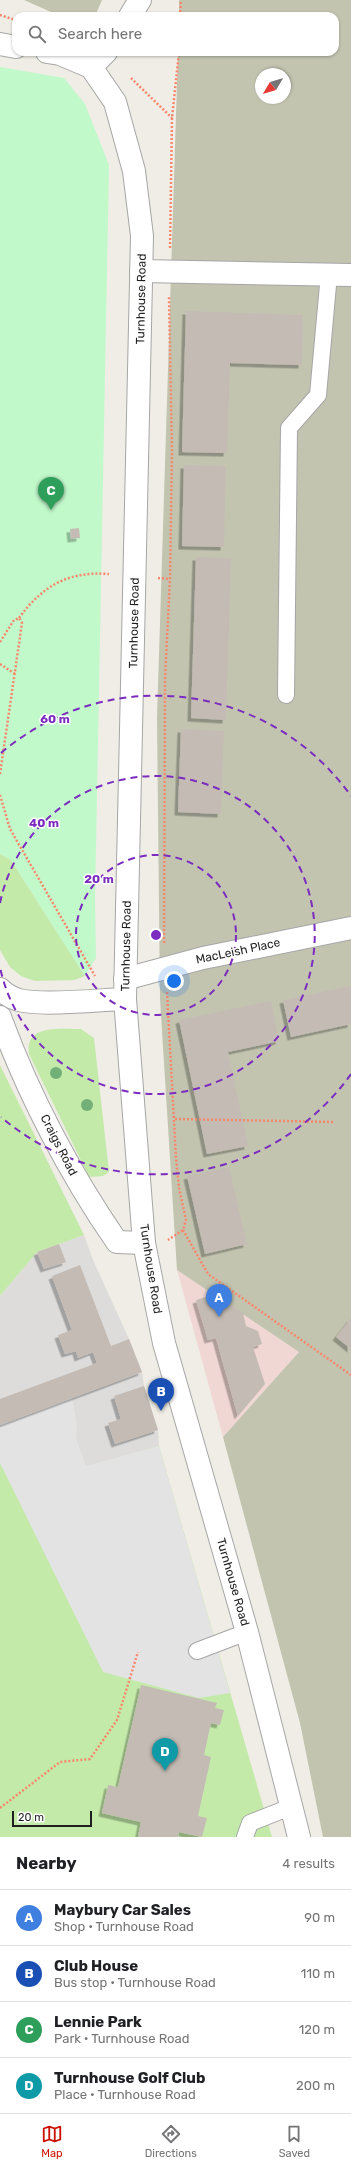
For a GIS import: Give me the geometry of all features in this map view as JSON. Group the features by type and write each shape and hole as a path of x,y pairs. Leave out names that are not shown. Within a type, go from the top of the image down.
{"street":[{"path":"132,12 140,0"},
{"path":"0,44 12,46"},
{"path":"80,56 100,58"},
{"name":"Turnhouse Road","path":"100,58 115,102 134,171 142,236 120,992 144,1243 164,1343 247,1632 293,1806 299,1837"},
{"path":"142,271 351,275"},
{"name":"MacLeish Place","path":"120,992 165,968 202,958 351,928"},
{"path":"0,989 5,994 20,1000 46,1002 120,992"},
{"name":"Craigs Road","path":"0,1017 15,1058 83,1192 117,1242 144,1243"}],"lane":[{"path":"286,696 289,428 318,395 329,274"},
{"path":"197,1652 247,1632"},
{"path":"244,1837 250,1823 293,1806"}],"path":[{"path":"180,12 181,0"},
{"path":"0,15 12,19"},
{"path":"144,1243 165,1241 183,1230 186,1220 179,1188 165,968 165,679 170,579 172,453 170,271 172,118 179,56"},
{"path":"100,58 172,118"},
{"path":"0,642 14,620 19,618 45,590 68,577 86,573 105,574"},
{"path":"0,774 22,624 19,618"},
{"path":"0,664 15,674"},
{"path":"0,795 10,829 120,992"},
{"path":"174,1119 335,1122"},
{"path":"183,1230 208,1274 351,1375"},
{"path":"0,1808 60,1762 90,1759 117,1720 138,1652"}],"shaded area":[{"path":"24,0 102,0 97,12 51,12"},
{"path":"179,0 351,0 351,1837 323,1837 300,1723 223,1437 299,1352 177,1270 160,999 157,718 178,56 339,56 339,12 179,12"},
{"path":"84,1235 93,1260 129,1339 142,1372 144,1386 158,1430 159,1446 13,1487 0,1463 0,1296 37,1252"},
{"path":"177,1270 299,1352 223,1437"},
{"path":"72,1398 77,1425 76,1438 86,1466 159,1446 230,1693 199,1698 103,1672 0,1463 0,1425"}],"green space":[{"path":"0,67 64,78 85,104 109,165 95,900 96,958 85,976 11,860 0,854"},
{"path":"0,854 11,860 85,976 74,980 35,981 21,976 10,967 0,950"},
{"path":"54,1029 81,1029 94,1038 109,1172 103,1176 89,1177 29,1054 29,1044 32,1037 38,1033 45,1030"},
{"path":"0,1065 84,1235 37,1252 0,1296"},
{"path":"159,1446 272,1837 0,1837 0,1463 13,1487"}],"building":[{"path":"186,311 303,315 302,365 230,363 227,453 182,452"},
{"path":"184,465 226,466 224,547 182,546"},
{"path":"79,528 80,538 71,539 70,529"},
{"path":"196,557 231,558 226,720 191,718"},
{"path":"181,729 224,731 221,814 178,812"},
{"path":"351,986 351,1024 291,1037 283,1000"},
{"path":"271,1001 279,1041 228,1052 248,1146 207,1154 179,1020"},
{"path":"229,1167 247,1244 205,1254 187,1176"},
{"path":"59,1244 66,1262 44,1269 37,1252"},
{"path":"80,1265 111,1346 129,1339 142,1372 0,1425 0,1399 97,1363 93,1352 78,1358 76,1351 65,1354 58,1335 72,1330 52,1276"},
{"path":"215,1294 243,1313 246,1326 258,1331 262,1344 253,1347 265,1384 238,1416 216,1338 208,1340 196,1300"},
{"path":"351,1318 351,1349 336,1337"},
{"path":"144,1386 158,1430 115,1444 108,1423 121,1419 114,1396"},
{"path":"141,1685 217,1703 215,1708 224,1710 220,1725 211,1723 204,1755 211,1757 198,1816 207,1818 202,1837 179,1832 178,1837 138,1837 141,1822 102,1813 108,1785 118,1787"}],"place":[{"name":"Lennie Park","path":"51,510"},
{"name":"Maybury Car Sales","path":"219,1317"},
{"name":"Club House","path":"161,1411"},
{"name":"Turnhouse Golf Club","path":"165,1771"}]}
